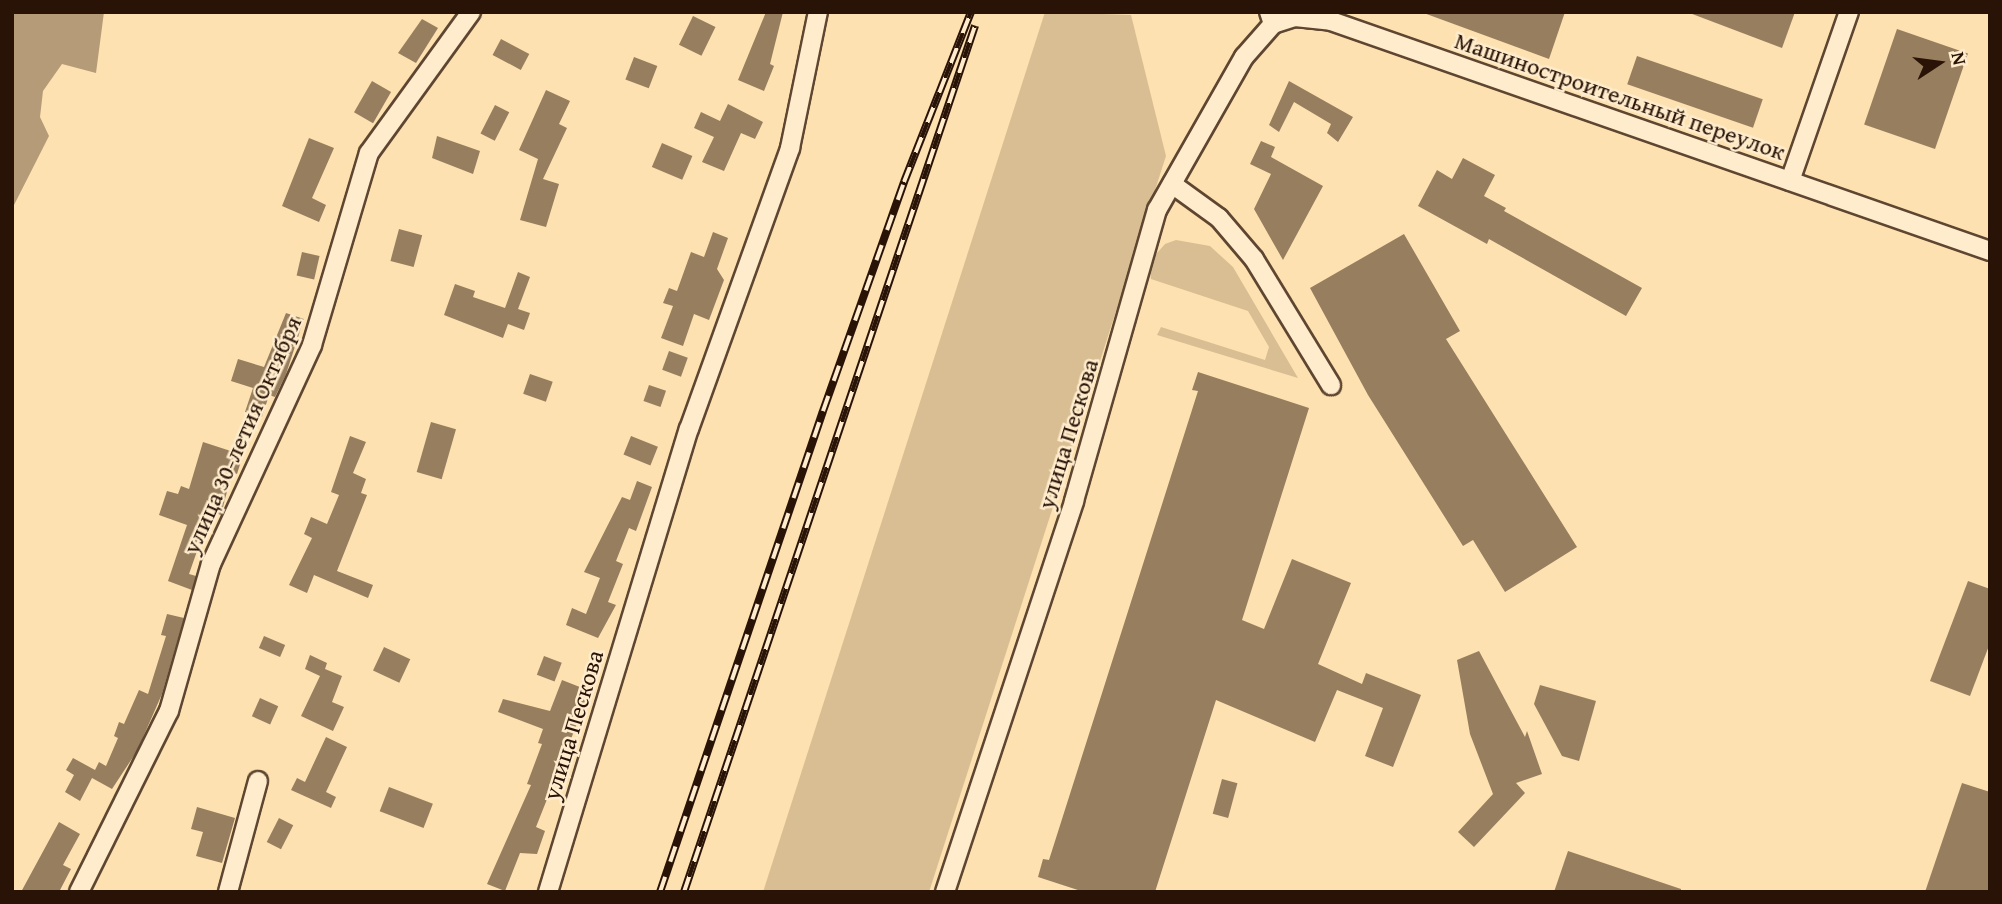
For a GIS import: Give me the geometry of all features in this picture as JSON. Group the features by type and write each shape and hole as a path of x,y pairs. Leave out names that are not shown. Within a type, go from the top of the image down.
{"street":[{"name":"улица 30-летия Октября","path":"79,892 169,710 211,564 312,345 369,153 471,12"},
{"name":"улица Пескова","path":"548,892 689,429 790,148 818,12"},
{"name":"Машиностроительный переулок","path":"1790,181 1849,12"},
{"name":"Машиностроительный переулок","path":"1271,18 1295,17 1331,21 1990,251"},
{"name":"улица Пескова","path":"945,892 1074,501 1157,210 1244,57 1271,18"},
{"path":"1172,184 1219,218 1254,260 1331,385"},
{"path":"228,892 258,781"}],"shaded area":[{"path":"12,12 104,12 96,73 62,64 43,91 40,117 49,136 12,209"},
{"path":"1045,12 1131,15 1166,156 929,892 763,892"},
{"path":"1176,240 1210,246 1233,267 1298,378 1157,335 1161,327 1265,360 1269,347 1248,311 1151,279 1149,262 1165,244"}],"building":[{"path":"766,12 783,12 770,64 774,66 764,91 738,80"},
{"path":"1421,12 1565,12 1549,59"},
{"path":"1687,12 1795,12 1782,48"},
{"path":"693,16 715,27 701,56 679,45"},
{"path":"422,19 438,28 416,63 398,53"},
{"path":"1897,29 1968,53 1935,149 1864,124"},
{"path":"501,39 529,54 521,70 493,55"},
{"path":"1637,56 1763,99 1753,128 1627,84"},
{"path":"634,57 657,66 649,88 625,79"},
{"path":"372,81 391,92 373,123 354,112"},
{"path":"1289,81 1353,117 1338,142 1327,133 1331,124 1294,102 1279,132 1269,125"},
{"path":"546,90 570,101 559,124 567,128 543,179 559,184 546,227 520,220 538,159 519,150"},
{"path":"728,104 763,122 755,139 741,133 724,171 702,162 714,137 694,128 701,112 720,121"},
{"path":"495,105 509,112 495,141 480,134"},
{"path":"437,136 480,151 473,174 432,158"},
{"path":"309,138 334,148 312,198 326,205 319,222 282,206"},
{"path":"1261,141 1275,147 1271,157 1323,186 1283,260 1254,209 1271,174 1250,164"},
{"path":"662,143 692,156 682,180 652,167"},
{"path":"1463,158 1495,175 1484,196 1506,208 1504,211 1642,288 1626,316 1489,239 1487,244 1418,206 1437,170 1452,179"},
{"path":"399,229 422,235 414,267 390,261"},
{"path":"713,232 728,238 717,269 724,280 709,320 694,314 683,346 661,338 673,306 663,303 669,288 677,291 691,252 704,257"},
{"path":"1404,234 1460,331 1446,339 1577,547 1505,592 1473,540 1463,546 1368,395 1310,288"},
{"path":"302,252 320,256 314,279 297,275"},
{"path":"518,272 530,277 518,309 530,313 524,330 508,324 503,338 444,315 455,284 475,291 473,297 505,308"},
{"path":"286,313 304,319 286,374 275,397 269,395 262,417 245,412 253,388 231,381 238,359 264,367"},
{"path":"669,351 688,358 681,377 662,370"},
{"path":"1198,372 1309,408 1242,620 1264,629 1292,559 1351,583 1318,664 1362,684 1366,673 1421,695 1393,767 1365,756 1383,708 1337,690 1315,742 1216,700 1155,892 1084,892 1038,877 1043,859 1049,860 1198,391 1192,390"},
{"path":"530,374 553,382 546,402 523,394"},
{"path":"649,385 666,391 660,407 643,401"},
{"path":"431,422 456,429 442,479 417,472"},
{"path":"350,436 366,442 353,473 366,479 361,493 367,495 337,571 373,585 368,598 314,575 307,593 289,585 312,538 304,534 311,517 327,524 339,495 331,492"},
{"path":"631,436 658,447 650,465 624,455"},
{"path":"203,442 243,455 237,474 232,472 221,515 215,513 208,535 203,534 189,574 196,576 192,590 168,581 187,525 159,515 167,491 178,494 181,486 189,489"},
{"path":"637,481 652,487 636,531 629,528 616,561 623,564 608,602 616,605 598,638 566,625 572,608 586,614 600,578 584,572 622,497 630,500"},
{"path":"1968,581 1990,589 1990,643 1970,696 1930,681"},
{"path":"167,614 184,618 162,694 137,751 112,789 92,778 80,801 65,792 74,775 66,770 73,758 95,770 99,762 106,766 118,738 114,736 119,722 124,724 139,690 148,694 166,636 161,635"},
{"path":"264,636 285,645 280,657 259,648"},
{"path":"384,647 410,659 399,683 373,671"},
{"path":"1479,651 1525,737 1527,731 1542,774 1516,783 1525,793 1474,847 1458,832 1493,794 1470,734 1457,660"},
{"path":"310,655 327,663 325,669 342,676 332,702 344,707 333,731 301,716 320,676 305,669"},
{"path":"544,656 562,663 555,681 537,675"},
{"path":"562,680 590,691 536,827 545,831 537,854 520,853 505,891 487,884 531,785 527,784 542,744 538,743 543,729 498,712 503,699 550,711"},
{"path":"1540,685 1596,701 1579,761 1562,756 1534,704"},
{"path":"260,698 278,706 270,724 252,716"},
{"path":"326,737 347,747 326,792 336,797 331,808 291,790 297,778 305,782"},
{"path":"1222,779 1237,783 1228,818 1213,814"},
{"path":"1962,783 1990,792 1990,892 1925,892"},
{"path":"389,787 433,804 424,828 380,811"},
{"path":"197,807 235,818 222,863 196,856 203,832 191,829"},
{"path":"279,818 293,825 281,849 267,842"},
{"path":"59,822 80,834 63,865 71,869 59,892 21,892"},
{"path":"1568,851 1681,889 1681,892 1554,892"}],"railway":[{"path":"660,892 823,411 904,182 971,12"},
{"path":"684,892 975,26"}]}
